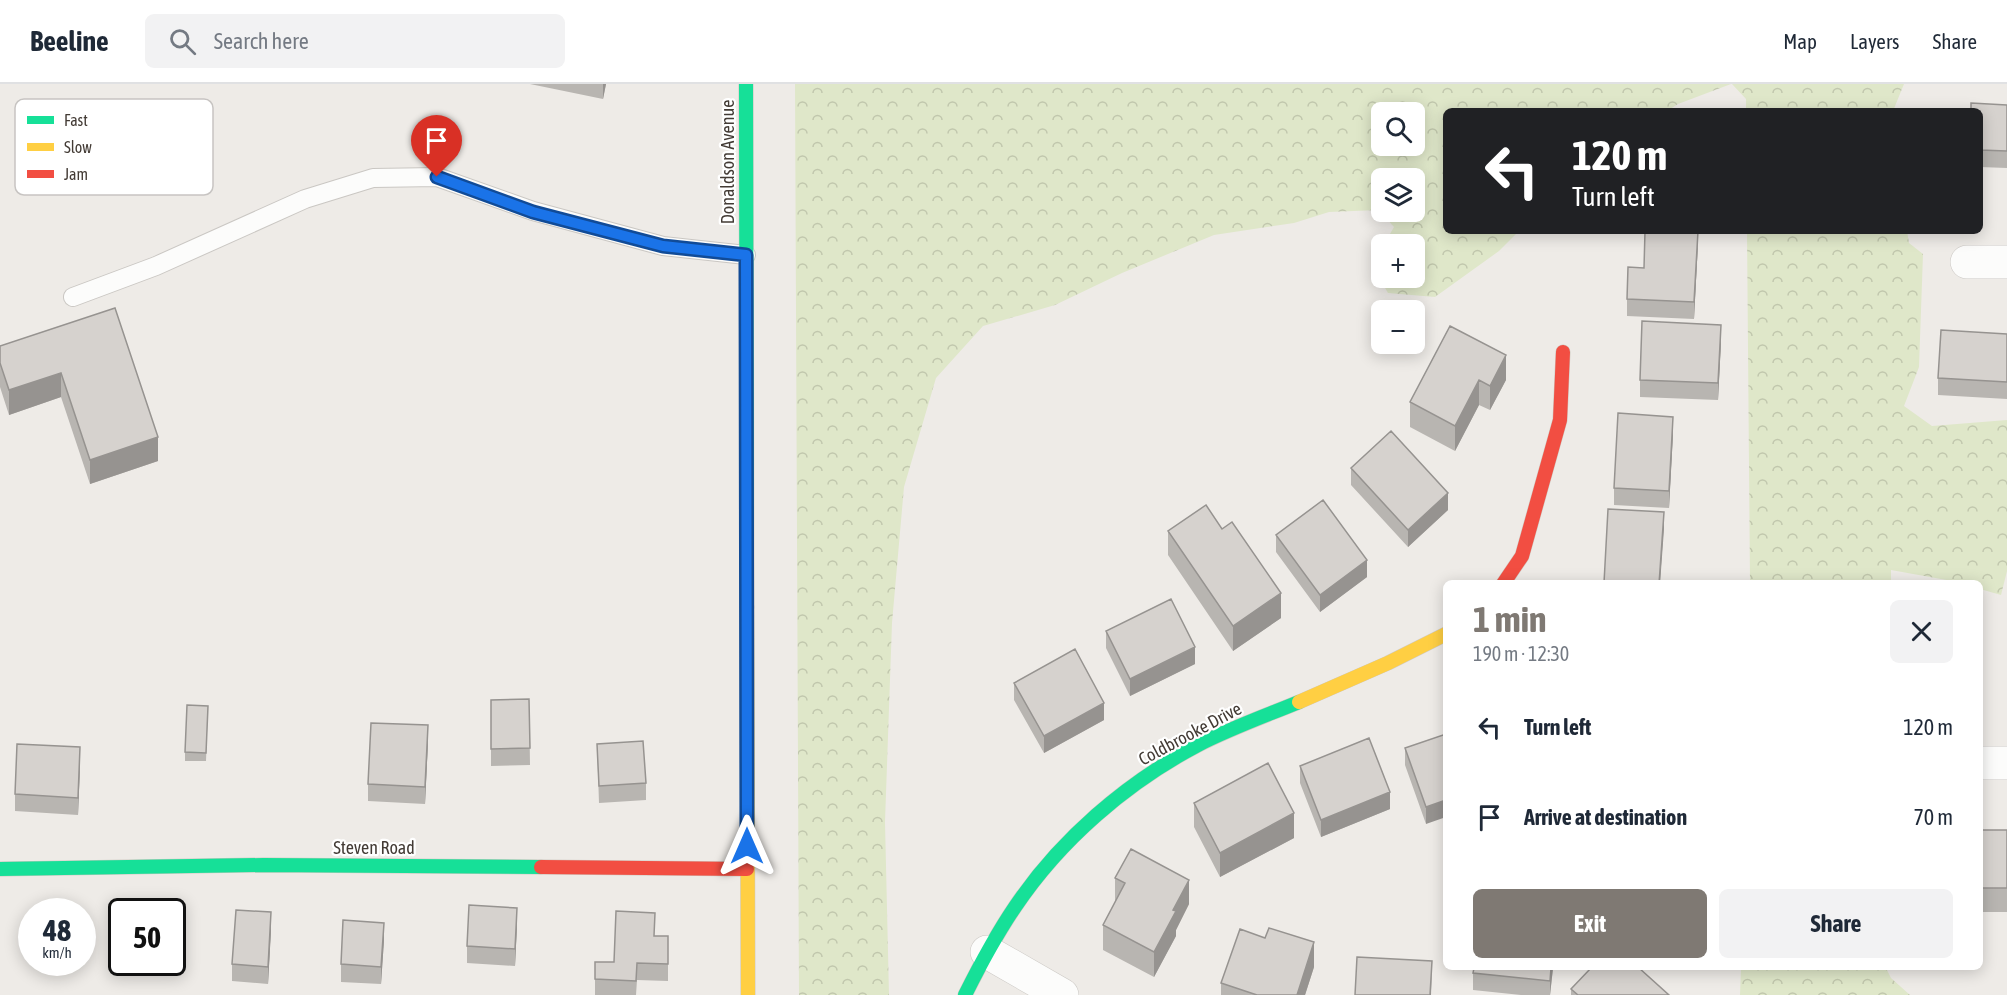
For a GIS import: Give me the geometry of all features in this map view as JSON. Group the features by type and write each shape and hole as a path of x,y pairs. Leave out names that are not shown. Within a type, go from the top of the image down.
{"street":[{"name":"Donaldson Avenue","path":"746,84 747,995"},
{"path":"1967,262 2007,262"},
{"path":"1506,580 1522,556 1560,420 1563,352"},
{"name":"Coldbrooke Drive","path":"965,995 987,952 1024,893 1072,839 1122,795 1167,763 1226,732 1344,683 1443,636"},
{"path":"1983,763 2007,763"},
{"name":"Steven Road","path":"0,869 263,865 747,869"},
{"path":"987,952 1062,995"}],"lane":[{"path":"73,297 156,266 305,199 373,178 437,177 533,212 663,246 746,255"}],"green space":[{"path":"795,84 1731,84 1672,108 1443,108 1443,234 1516,234 1499,251 1435,297 1388,293 1385,288 1425,288 1425,234 1390,234 1394,227 1390,222 1425,222 1425,168 1371,168 1371,210 1329,212 1294,223 1214,235 1122,273 1055,305 983,326 936,378 904,487 892,623 885,822 889,995 799,995"},
{"path":"1732,84 1904,84 1894,108 1746,108 1746,99"},
{"path":"1747,234 1908,234 1909,243 1923,254 1919,367 1904,406 1932,426 2007,420 2007,571 2001,595 1983,590 1983,580 1946,580 1891,570 1891,580 1750,580"},
{"path":"1741,970 1887,970 1891,978 1910,995 1740,995"}],"building":[{"path":"1971,103 2007,105 2007,151 1983,150 1983,108 1971,108"},
{"path":"1645,234 1698,234 1694,302 1627,299 1628,267 1644,268"},
{"path":"115,308 158,437 90,460 61,373 9,390 0,363 0,346"},
{"path":"1642,321 1721,325 1718,383 1640,380"},
{"path":"1450,326 1506,355 1490,386 1479,380 1455,426 1410,402"},
{"path":"1941,330 2007,334 2007,382 1938,378"},
{"path":"1618,413 1673,417 1669,491 1614,488"},
{"path":"1391,431 1448,493 1408,530 1351,468"},
{"path":"1323,500 1367,560 1320,595 1276,535"},
{"path":"1206,505 1222,529 1232,522 1281,593 1233,626 1168,531"},
{"path":"1608,509 1664,512 1659,580 1604,580"},
{"path":"1171,599 1195,647 1130,679 1106,631"},
{"path":"1075,649 1104,703 1044,736 1014,683"},
{"path":"529,699 530,748 491,749 491,700"},
{"path":"187,705 208,706 206,753 185,752"},
{"path":"371,723 428,725 425,787 368,784"},
{"path":"1443,735 1443,801 1426,807 1405,748"},
{"path":"1369,738 1390,792 1321,820 1300,766"},
{"path":"643,741 646,783 599,786 597,744"},
{"path":"17,744 80,747 78,798 15,794"},
{"path":"1268,763 1294,813 1220,853 1194,803"},
{"path":"1983,830 2007,830 2007,888 1983,888"},
{"path":"1131,849 1189,880 1173,910 1176,911 1154,952 1103,925 1125,883 1115,878"},
{"path":"469,905 517,908 515,949 467,946"},
{"path":"236,910 271,912 268,967 232,964"},
{"path":"616,911 655,913 654,936 668,936 668,964 637,963 636,981 595,979 595,962 614,962"},
{"path":"343,920 384,923 381,967 341,964"},
{"path":"1269,928 1314,942 1297,995 1257,995 1221,983 1240,929 1265,938"},
{"path":"1357,957 1432,961 1430,995 1355,995"},
{"path":"1474,970 1551,970 1550,981 1473,973"},
{"path":"1589,970 1641,970 1669,995 1578,995 1571,989"}],"traffic: fast":[{"path":"746,84 747,607"},
{"path":"965,995 1001,928 1033,882 1052,859 1096,815 1120,795 1171,760 1235,728 1299,702"},
{"path":"0,869 263,865 541,867"}],"traffic: slow":[{"path":"747,607 748,995"},
{"path":"1299,702 1388,663 1443,636"}],"traffic: jam":[{"path":"1506,580 1522,556 1560,420 1563,352"},
{"path":"541,867 747,869"}],"route":[{"path":"437,177 533,212 663,246 746,255 747,846"}]}
